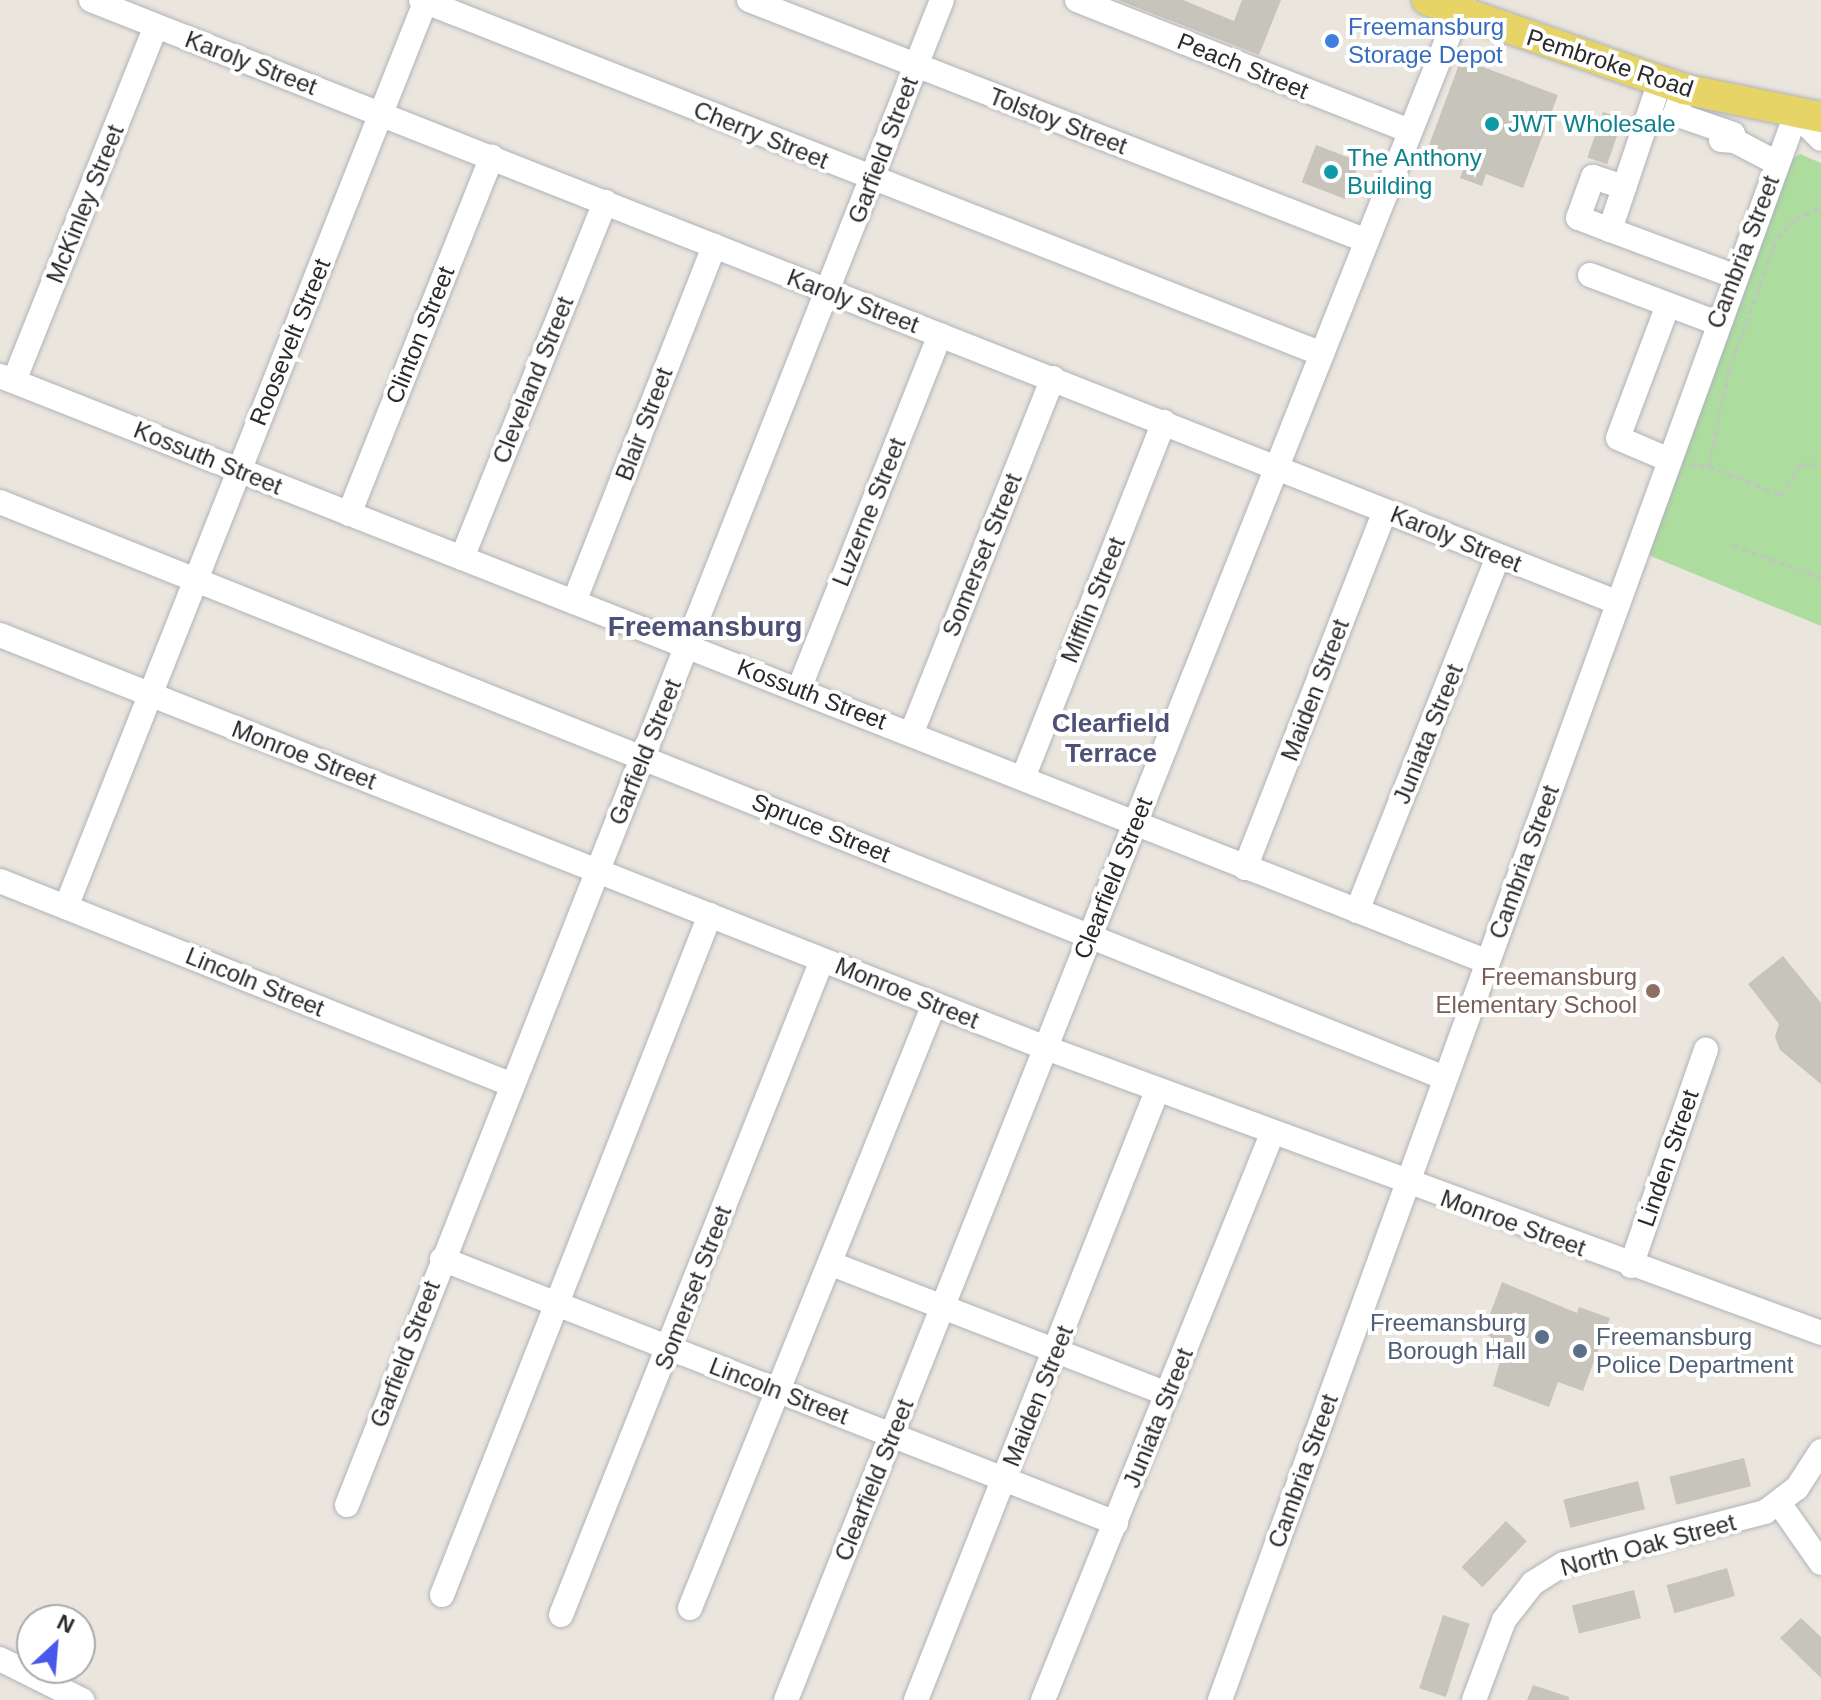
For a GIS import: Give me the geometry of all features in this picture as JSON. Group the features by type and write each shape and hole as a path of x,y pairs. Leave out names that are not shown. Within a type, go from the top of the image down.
{"main road":[{"name":"Pembroke Road","path":"1427,0 1461,6 1672,85 1808,116"}],"street":[{"name":"Karoly Street","path":"91,0 1616,602"},
{"name":"Roosevelt Street","path":"66,907 424,0"},
{"name":"Cherry Street","path":"424,0 871,179 1322,354"},
{"name":"Tolstoy Street","path":"749,0 1367,241"},
{"name":"Garfield Street","path":"347,1505 510,1084 942,0"},
{"name":"Peach Street","path":"1077,0 1410,131"},
{"name":"Clearfield Street","path":"786,1700 1461,6"},
{"name":"McKinley Street","path":"7,379 156,26"},
{"path":"1672,85 1675,114 1733,134 1735,141 1777,163"},
{"path":"1610,230 1624,187 1672,85"},
{"path":"1808,116 1821,139"},
{"name":"Cambria Street","path":"1220,1700 1616,602 1676,461 1734,276 1777,163 1808,116"},
{"name":"Clinton Street","path":"349,514 492,157"},
{"path":"1624,187 1593,177 1578,218 1734,276"},
{"name":"Cleveland Street","path":"462,558 605,202"},
{"name":"Blair Street","path":"574,602 714,246"},
{"path":"1590,275 1717,323"},
{"path":"1668,305 1618,438 1676,461"},
{"name":"Luzerne Street","path":"799,689 940,335"},
{"name":"Somerset Street","path":"912,732 1053,378"},
{"name":"Kossuth Street","path":"7,379 912,732 1245,868 1488,962"},
{"name":"Mifflin Street","path":"1023,778 1164,422"},
{"name":"Spruce Street","path":"0,502 1445,1078"},
{"name":"Maiden Street","path":"1245,868 1385,511"},
{"name":"Juniata Street","path":"1357,911 1498,556"},
{"name":"Monroe Street","path":"0,635 1157,1091 1405,1185 1821,1333"},
{"name":"Lincoln Street","path":"0,881 510,1084"},
{"path":"442,1595 554,1303 710,915"},
{"name":"Somerset Street","path":"561,1615 670,1348 822,960"},
{"path":"690,1608 832,1264 934,1004"},
{"name":"Linden Street","path":"1631,1266 1706,1050"},
{"name":"Maiden Street","path":"916,1700 1157,1091"},
{"name":"Juniata Street","path":"1043,1700 1272,1134"},
{"name":"Lincoln Street","path":"442,1259 1116,1523"},
{"path":"832,1264 1168,1394"},
{"name":"North Oak Street","path":"1474,1700 1504,1620 1520,1596 1548,1573 1564,1564 1750,1518 1779,1503 1805,1478 1821,1451"},
{"path":"1779,1503 1821,1563"},
{"path":"0,1659 82,1700"}],"path":[{"path":"1709,466 1729,370 1777,238 1795,219 1821,207"},
{"path":"1676,461 1709,466 1781,495 1801,464 1821,464"},
{"path":"1732,545 1821,577"}],"green space":[{"path":"1800,154 1821,163 1821,626 1646,554 1791,160"}],"building":[{"path":"1118,0 1183,0 1234,21 1242,0 1281,0 1259,55"},
{"name":"JWT Wholesale","path":"1461,59 1558,95 1523,188 1486,174 1482,186 1460,178 1464,167 1426,153"},
{"path":"1603,112 1623,119 1607,164 1587,157"},
{"name":"The Anthony Building","path":"1316,145 1360,162 1346,199 1302,182"},
{"path":"1783,956 1821,1003 1821,1084 1780,1050 1775,1037 1779,1024 1748,984"},
{"path":"1502,1282 1577,1313 1579,1307 1610,1318 1583,1391 1558,1382 1549,1407 1493,1386 1500,1361 1484,1355 1491,1337 1483,1333"},
{"path":"1744,1458 1751,1486 1676,1505 1669,1477"},
{"path":"1638,1481 1645,1509 1570,1528 1563,1500"},
{"path":"1506,1521 1527,1541 1482,1587 1462,1567"},
{"path":"1727,1568 1735,1596 1674,1613 1666,1585"},
{"path":"1634,1590 1641,1618 1579,1634 1572,1605"},
{"path":"1443,1615 1470,1624 1446,1697 1419,1688"},
{"path":"1801,1618 1821,1637 1821,1678 1780,1638"},
{"path":"1533,1685 1569,1697 1569,1700 1527,1700"}],"place":[{"name":"Freemansburg Storage Depot","path":"1332,41"},
{"name":"JWT Wholesale","path":"1492,124"},
{"name":"The Anthony Building","path":"1331,172"},
{"name":"Freemansburg Elementary School","path":"1653,991"},
{"name":"Freemansburg Borough Hall","path":"1542,1337"},
{"name":"Freemansburg Police Department","path":"1580,1351"}],"district":[{"name":"Freemansburg","path":"705,627"},
{"name":"Clearfield Terrace","path":"1111,739"}]}
